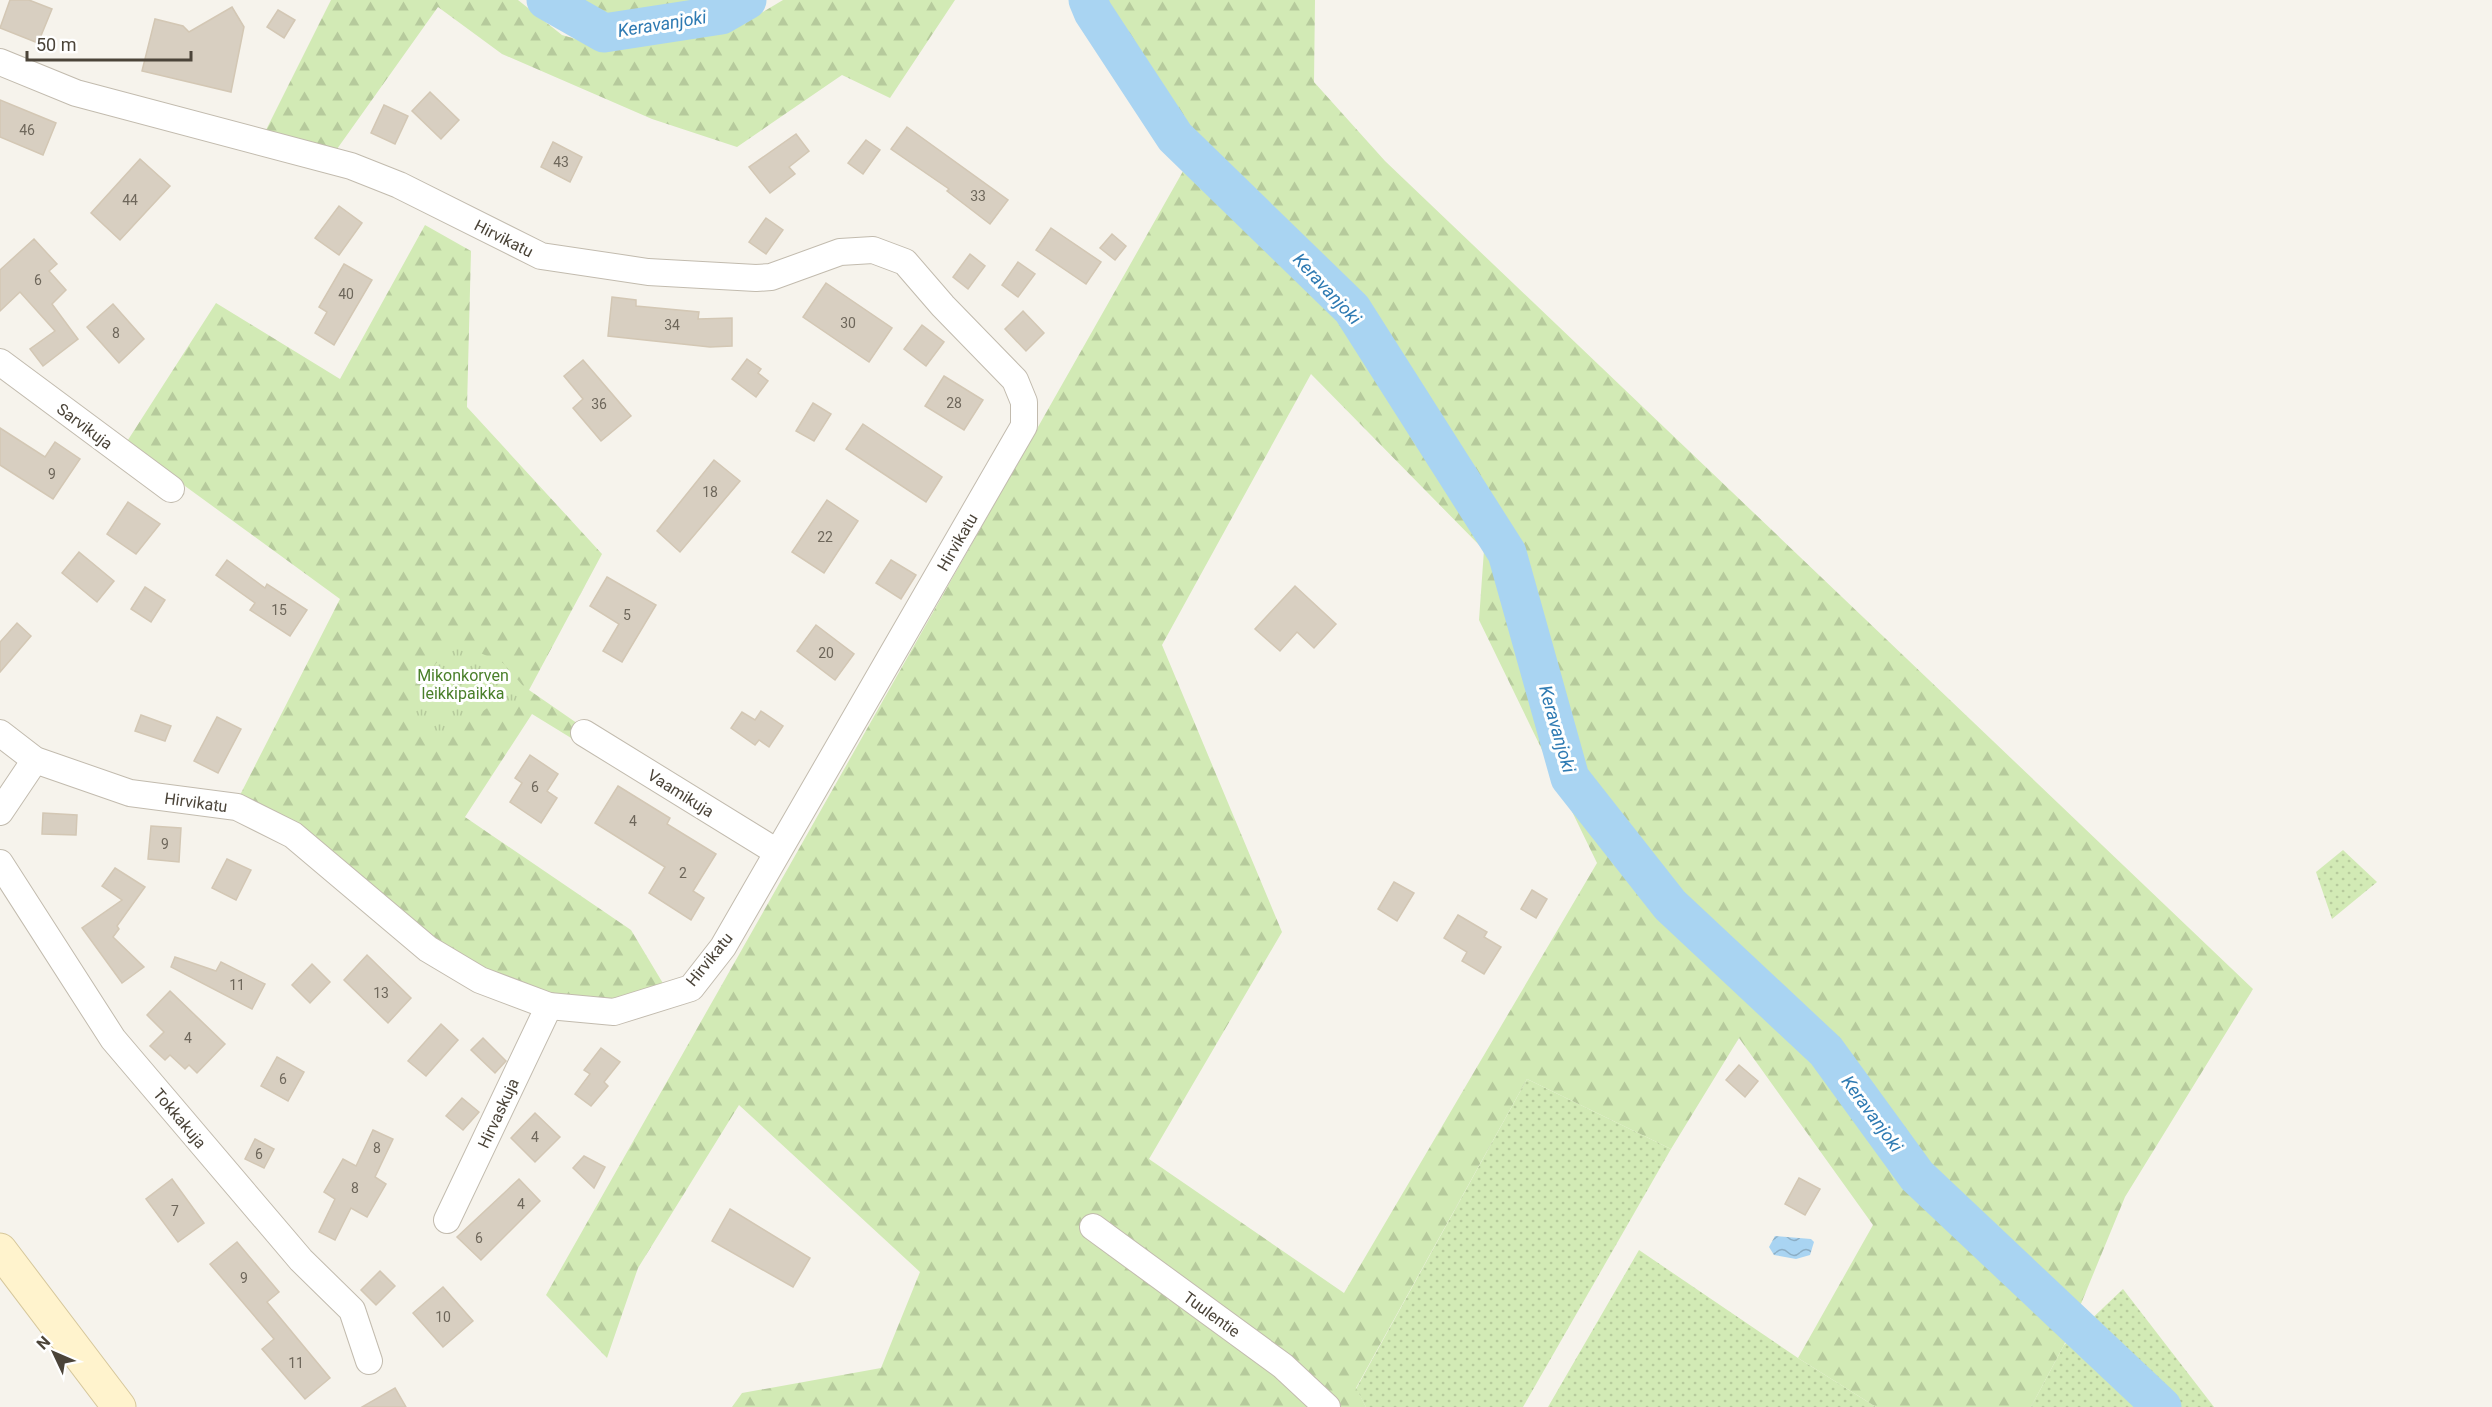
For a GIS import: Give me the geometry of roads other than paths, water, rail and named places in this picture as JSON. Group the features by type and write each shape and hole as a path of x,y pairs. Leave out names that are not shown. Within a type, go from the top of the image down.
{"main road":[{"path":"0,1250 119,1407"}],"street":[{"name":"Hirvikatu","path":"0,63 76,93 351,166 399,185 541,256 648,272 756,278 771,277 840,252 873,250 905,262 943,306 1015,380 1024,402 1024,426 723,947 691,987 614,1012 549,1006 480,980 428,949 293,835 237,807 130,793 35,760 0,733"},
{"name":"Sarvikuja","path":"0,362 171,489"},
{"name":"Vaamikuja","path":"584,733 777,852"},
{"path":"0,812 35,760"},
{"name":"Tokkakuja","path":"0,863 113,1039 301,1260 352,1310 369,1361"},
{"name":"Hirvaskuja","path":"447,1220 549,1006"},
{"name":"Tuulentie","path":"1093,1227 1283,1366 1327,1407"}],"water":[{"path":"1775,1236 1811,1239 1814,1242 1810,1255 1796,1259 1774,1255 1769,1247"}],"waterway":[{"name":"Keravanjoki","path":"546,0 604,33 721,15 747,0"},
{"name":"Keravanjoki","path":"1088,0 1093,12 1175,137 1352,309 1507,553 1570,778 1670,905 1826,1051 1917,1176 2162,1407"}],"park label":[{"name":"Mikonkorven leikkipaikka","path":"463,684"}]}
